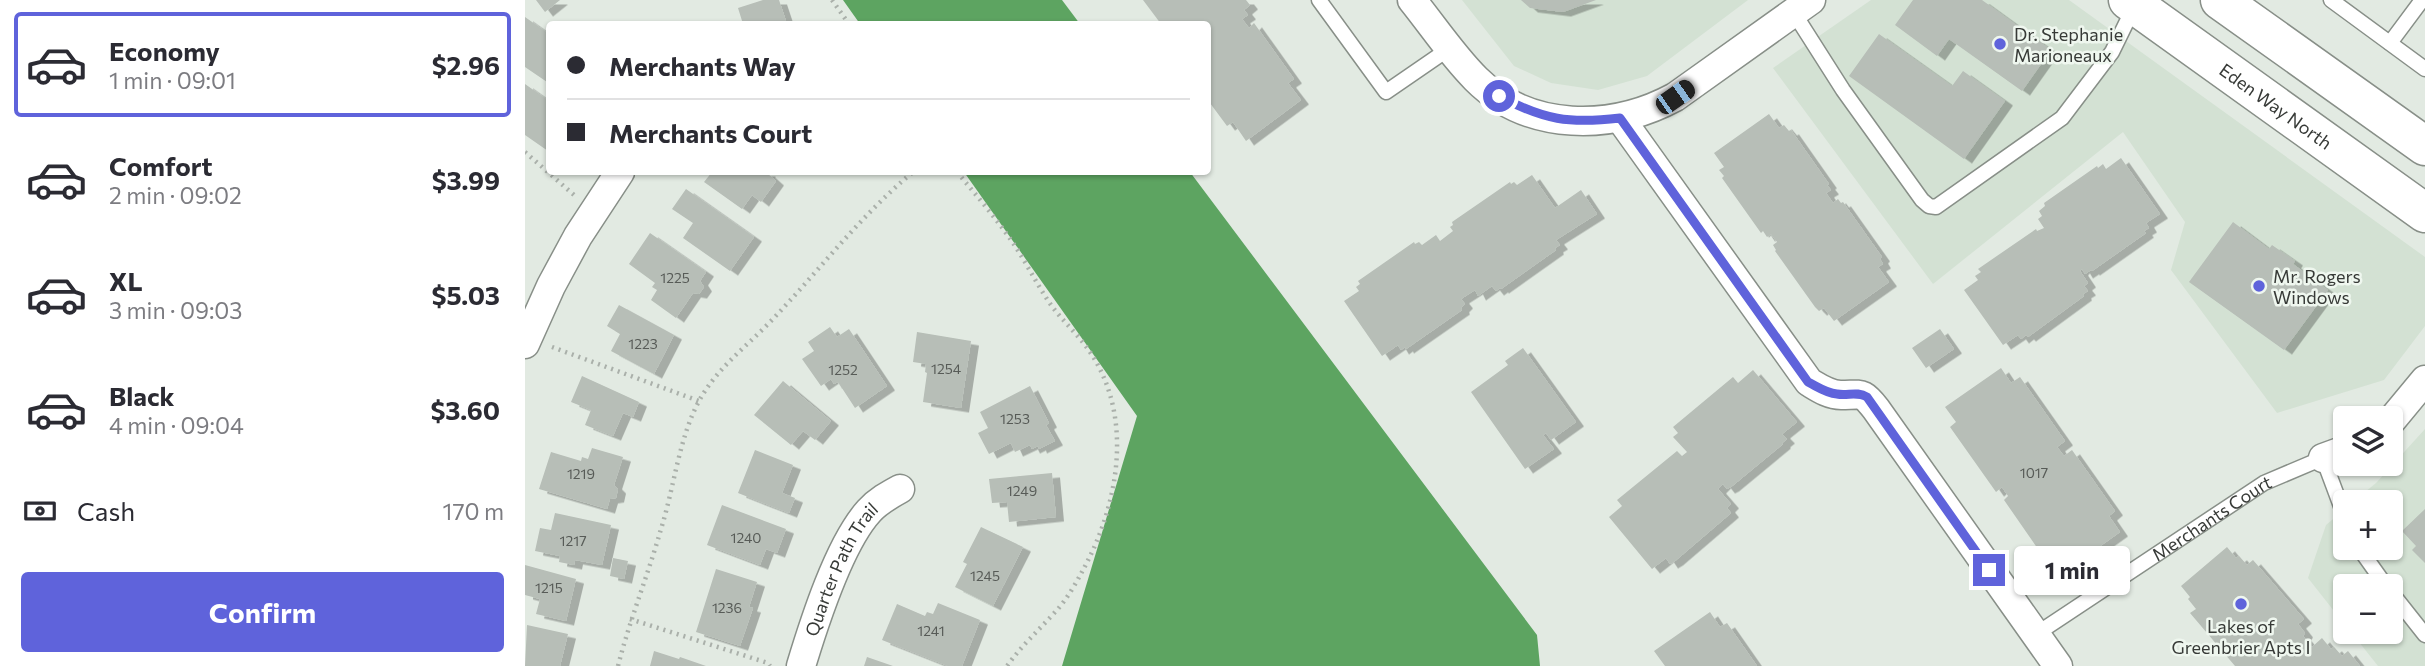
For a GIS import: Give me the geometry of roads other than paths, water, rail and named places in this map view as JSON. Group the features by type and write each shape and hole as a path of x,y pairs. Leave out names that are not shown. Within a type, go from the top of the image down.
{"street":[{"path":"1412,0 1477,80 1499,96 1545,118 1585,123 1620,118 1657,107 1803,6"},
{"path":"2220,0 2425,146"},
{"name":"Eden Way North","path":"2131,3 2425,214"},
{"path":"1620,118 1808,382 1823,391 1839,395 1860,393 1867,397 2058,666"},
{"path":"526,341 578,236 618,175"},
{"path":"2403,407 2425,380"},
{"name":"Quarter Path Trail","path":"801,666 814,625 853,531 869,510 900,489"}],"lane":[{"path":"1319,0 1386,92 1450,48"},
{"path":"2331,0 2425,69"},
{"path":"2390,43 2422,0"},
{"path":"1803,6 1843,90 1922,200 1929,206 1936,207 2062,118 2112,52 2131,3"},
{"name":"Merchants Court","path":"2035,635 2265,483 2333,454"},
{"path":"2403,607 2425,635"}],"place":[{"name":"Dr. Stephanie Marioneaux","path":"2000,44"},
{"name":"Mr. Rogers Windows","path":"2259,286"},
{"name":"Lakes of Greenbrier Apts I","path":"2241,604"}]}
